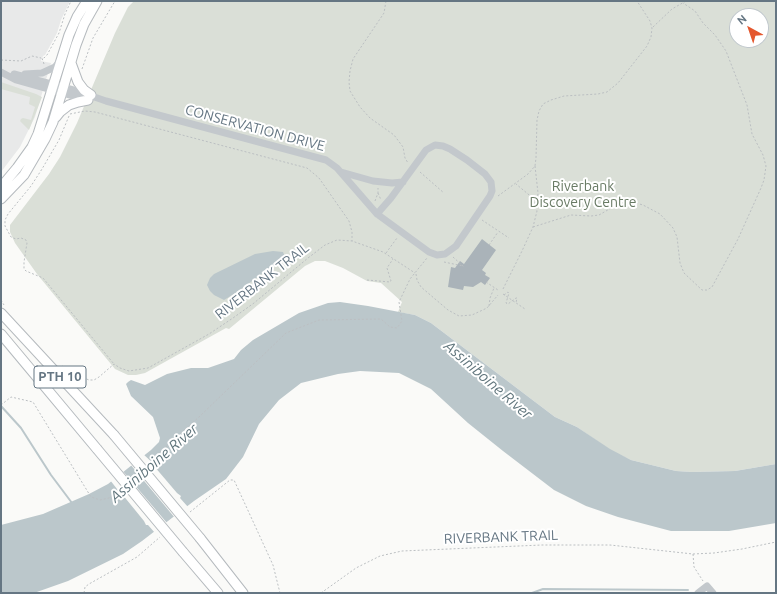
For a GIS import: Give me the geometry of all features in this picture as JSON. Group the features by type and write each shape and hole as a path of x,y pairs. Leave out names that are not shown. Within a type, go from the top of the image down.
{"main road":[{"path":"1,187 17,168 35,142 58,89 67,59 72,26 87,1"},
{"path":"67,59 84,24 98,1"},
{"path":"1,199 17,183 32,162 53,122 60,112 69,105 89,97 76,78 67,59"},
{"path":"53,122 58,89"},
{"name":"PTH 10","path":"3,315 114,434 200,538 243,593"},
{"name":"PTH 10","path":"1,334 218,593"}],"street":[{"path":"14,74 42,73 67,59"},
{"path":"2,72 14,74 58,89"},
{"path":"2,72 16,80 58,89"},
{"name":"CONSERVATION DRIVE","path":"58,89 326,160 340,171 375,212 401,233 429,252 437,255 445,254 453,249 490,196 492,186 489,178 485,174 450,149 439,145 432,146 426,150 388,202 375,212"},
{"path":"340,171 363,179 380,182 392,184 403,182"},
{"path":"698,593 707,586 713,593"}],"path":[{"path":"1,60 21,61 32,56 42,58 46,57 59,33 71,1"},
{"path":"82,71 85,58 93,38 115,1"},
{"path":"386,1 384,13 353,59 348,82 350,91 360,107 370,118 394,134 403,147 406,160 410,164"},
{"path":"503,289 533,227 537,210 538,193 535,166 536,120 539,111 543,104 551,100 564,96 608,92 618,83 647,46 652,37 652,28 648,17 637,1"},
{"path":"652,28 672,9 686,1"},
{"path":"533,227 568,216 599,215 623,203 636,203 643,205 660,214 673,228 677,237 680,263 684,272 702,290 707,290 712,287 738,240 756,201 764,180 766,166 763,155 752,134 747,105 726,51 715,35 701,21 693,9 683,3"},
{"path":"42,58 45,68"},
{"path":"61,367 62,366 77,376 94,380 114,364 43,278 24,269 27,243 24,238 14,239 9,235 5,226 5,220 42,170 70,114 90,111 307,168 319,178 349,221 352,232 352,241"},
{"path":"495,198 528,174 535,166"},
{"path":"417,169 444,193"},
{"path":"375,212 380,182"},
{"path":"515,183 534,200 537,210"},
{"path":"480,218 509,238"},
{"path":"489,245 499,231"},
{"path":"386,254 401,233"},
{"name":"RIVERBANK TRAIL","path":"114,364 129,371 141,370 153,365 233,318 325,245 338,240 352,241 393,258 416,273 417,280 421,287 452,313 459,316 472,315 489,306 498,295"},
{"path":"443,261 464,266 453,256"},
{"path":"367,280 390,282 387,268 393,258"},
{"path":"148,463 199,417 286,333 319,320 381,319 390,327 398,328 402,321 399,302 410,279 428,258"},
{"path":"487,283 498,290"},
{"path":"489,306 494,288"},
{"path":"516,303 517,298 512,300 508,304 506,303 508,297 509,293 504,294 508,297 512,300 516,303 525,310"},
{"path":"1,405 11,397 33,402 91,497 100,500 109,498 120,488"},
{"path":"131,478 137,473"},
{"path":"235,482 273,565 280,593"},
{"name":"RIVERBANK TRAIL","path":"321,593 356,568 380,556 402,551 527,545 610,545 693,554 742,549 776,542"},
{"path":"693,554 694,567 700,578 707,586"},
{"path":"84,593 85,587 89,584"}],"shaded area":[{"path":"1,1 70,1 57,33 41,61 51,63 35,117 20,147 1,172"}],"green space":[{"name":"Riverbank Discovery Centre","path":"134,1 776,1 776,464 735,471 692,472 676,471 631,460 610,450 577,427 555,417 431,323 415,315 398,312 402,302 381,283 367,281 343,268 325,261 315,261 305,266 229,329 226,328 145,373 128,375 115,369 37,274 15,243 10,232 10,225 49,174 60,157 77,123 115,33 128,7"},
{"path":"1,82 42,97 29,130 20,121 23,118 31,120 35,107 29,104 30,97 1,89"}],"water":[{"path":"273,251 283,252 285,257 237,292 224,300 214,295 210,291 207,285 210,278 214,274 255,254"},
{"name":"Assiniboine River","path":"340,302 415,315 431,323 555,417 577,427 610,449 631,460 676,471 692,472 735,471 776,464 776,523 729,531 671,531 618,517 586,506 554,490 468,423 431,389 399,373 360,371 338,374 301,383 279,400 259,424 243,457 226,479 123,554 68,581 34,593 1,593 1,525 43,514 89,494 108,484 159,442 160,438 153,417 131,396 126,384 128,382 131,380 145,385 167,374 191,368 208,368 234,359 241,350 253,340 299,313 328,303"}],"pier":[{"path":"143,454 154,464 154,466 181,496 180,498 188,507 175,518 130,464"},
{"path":"122,470 167,523 155,533 148,525 146,525 122,494 119,494 110,480"}],"building":[{"path":"482,239 496,250 482,270 486,273 485,275 490,278 485,285 481,282 473,287 464,286 463,290 448,287 451,267 455,268 460,261 464,264"}],"waterway":[{"path":"1,406 21,428 51,475 72,503"},
{"path":"532,593 543,589 688,590"}]}
